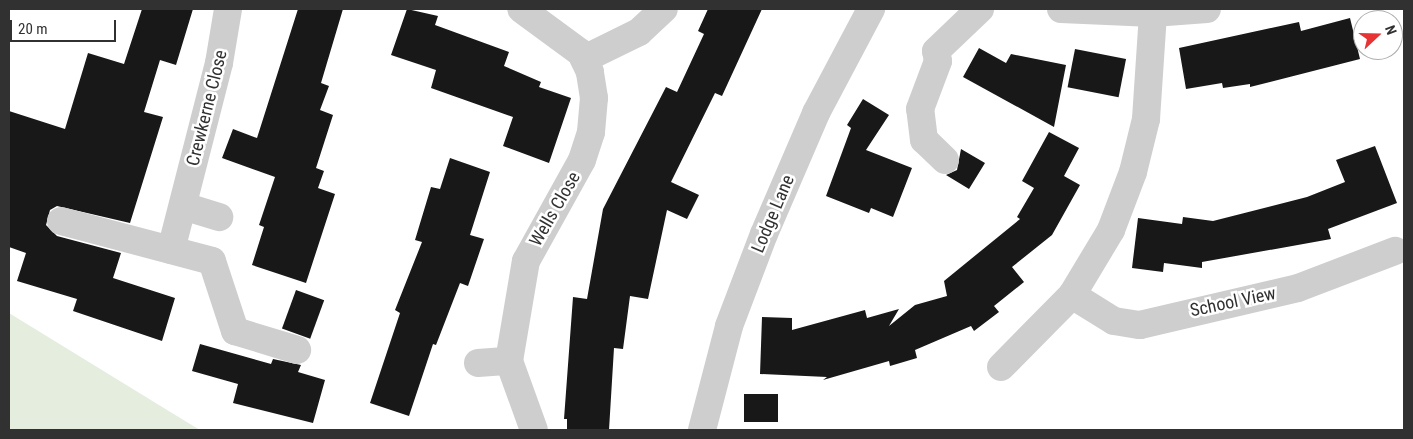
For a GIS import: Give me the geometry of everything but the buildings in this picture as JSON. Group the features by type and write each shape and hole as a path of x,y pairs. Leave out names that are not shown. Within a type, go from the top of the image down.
{"street":[{"name":"Crewkerne Close","path":"171,250 219,63 228,9"},
{"path":"522,9 574,46 584,59 639,32 664,9"},
{"name":"Lodge Lane","path":"702,430 729,326 764,234 816,113 870,9"},
{"path":"946,160 927,145 919,124 920,109 938,61 936,51 980,9"},
{"path":"1061,9 1153,12 1207,9"},
{"path":"1001,367 1072,295 1111,230 1136,163 1150,92 1153,12"},
{"name":"Wells Close","path":"530,421 509,361 526,261 588,145 594,98 584,59"},
{"path":"183,206 219,217"},
{"path":"61,221 212,261 235,331 297,350"},
{"name":"School View","path":"1072,295 1106,317 1132,326 1191,310 1298,288 1396,251"},
{"path":"478,363 509,361"}],"shaded area":[{"path":"9,313 172,413 200,430 9,430"}]}
